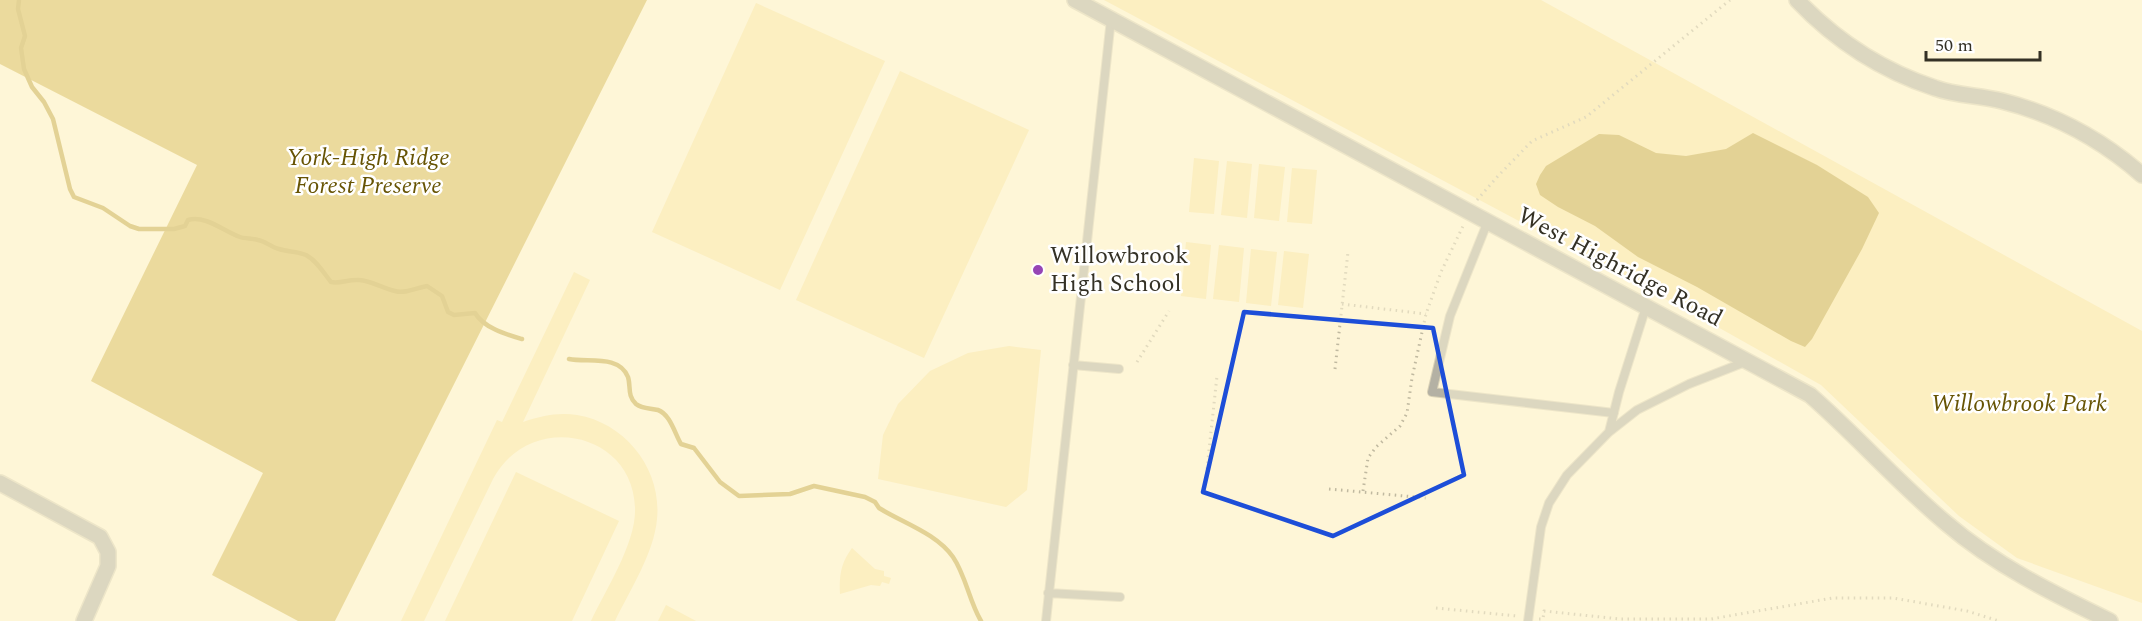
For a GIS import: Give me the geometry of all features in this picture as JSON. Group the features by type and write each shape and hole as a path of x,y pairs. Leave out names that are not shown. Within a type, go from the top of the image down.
{"street":[{"name":"West Highridge Road","path":"1075,0 1810,395 1918,499 1978,548 2045,589 2110,621"},
{"path":"1797,0 1841,39 1876,62 1934,88 1957,95 1999,100 2043,114 2073,127 2104,146 2142,175"},
{"path":"0,483 99,537 108,552 108,566 84,621"}],"lane":[{"path":"1046,621 1111,19"},
{"path":"1488,221 1450,316 1432,392 1614,413"},
{"path":"1609,432 1646,306"},
{"path":"1528,619 1541,527 1549,503 1567,475 1609,432 1637,410 1689,384 1748,361"},
{"path":"1073,365 1119,369"},
{"path":"1048,593 1120,597"}],"path":[{"path":"1335,369 1348,252"},
{"path":"1342,304 1426,314"},
{"path":"1137,362 1169,311"},
{"path":"1207,469 1217,376"},
{"path":"1329,489 1426,498"},
{"path":"1436,608 1528,619 1543,619 1544,611 1620,619 1711,619 1833,598 1893,598 1966,611 1999,621"}],"highlighted area":[{"path":"1244,312 1433,328 1464,475 1333,536 1203,492"}],"green space":[{"name":"York-High Ridge Forest Preserve","path":"0,0 647,0 335,621 298,621 212,575 263,473 91,381 197,165 0,64"},
{"name":"Willowbrook Park","path":"1104,0 1541,0 2142,331 2142,603 2017,558 1959,516 1821,385 1707,321"},
{"path":"756,3 885,61 780,290 652,232"},
{"path":"900,71 1029,130 924,358 796,300"},
{"path":"1194,158 1219,161 1214,214 1189,212"},
{"path":"1227,161 1252,164 1247,218 1221,215"},
{"path":"1259,164 1285,167 1279,221 1254,218"},
{"path":"1292,168 1317,170 1312,224 1287,222"},
{"path":"1186,242 1211,245 1206,299 1181,296"},
{"path":"1219,245 1244,248 1239,302 1213,299"},
{"path":"1251,249 1277,252 1271,306 1246,303"},
{"path":"1284,251 1309,254 1303,308 1278,305"},
{"path":"574,272 590,280 523,422 550,415 577,415 611,428 637,452 654,483 657,519 651,545 634,584 615,621 591,621 631,535 635,507 630,481 617,461 598,446 576,439 553,438 530,444 509,458 493,479 424,621 401,621 497,420 502,422"},
{"path":"1009,346 1041,350 1027,490 1006,507 878,479 883,435 898,404 930,371 968,353"},
{"path":"516,472 619,521 572,621 445,621"},
{"path":"852,548 875,569 884,571 884,576 891,578 889,584 882,582 880,586 871,585 840,594 842,570 845,559"},
{"path":"666,605 696,621 658,621"}],"shaded area":[{"path":"1753,133 1817,165 1868,197 1879,213 1862,249 1812,339 1805,347 1638,257 1595,226 1540,195 1536,184 1546,166 1599,134 1619,135 1656,153 1686,156 1726,149"}],"waterway":[{"path":"19,0 18,9 25,36 21,48 24,69 32,87 44,102 53,119 74,197 103,208 130,226 139,229 174,229 185,226 188,220 195,219 208,222 240,237 306,255 317,264 331,282 364,281 399,292 427,286 442,296 448,312 454,315 475,313 489,326 522,339"},
{"path":"569,359 602,361 618,365 628,377 631,398 636,404 662,412 669,420 681,444 694,448 720,482 739,496 790,494 814,486 865,497 875,502 879,508 938,541 953,557 981,621"}],"place":[{"name":"Willowbrook High School","path":"1038,270"}]}
